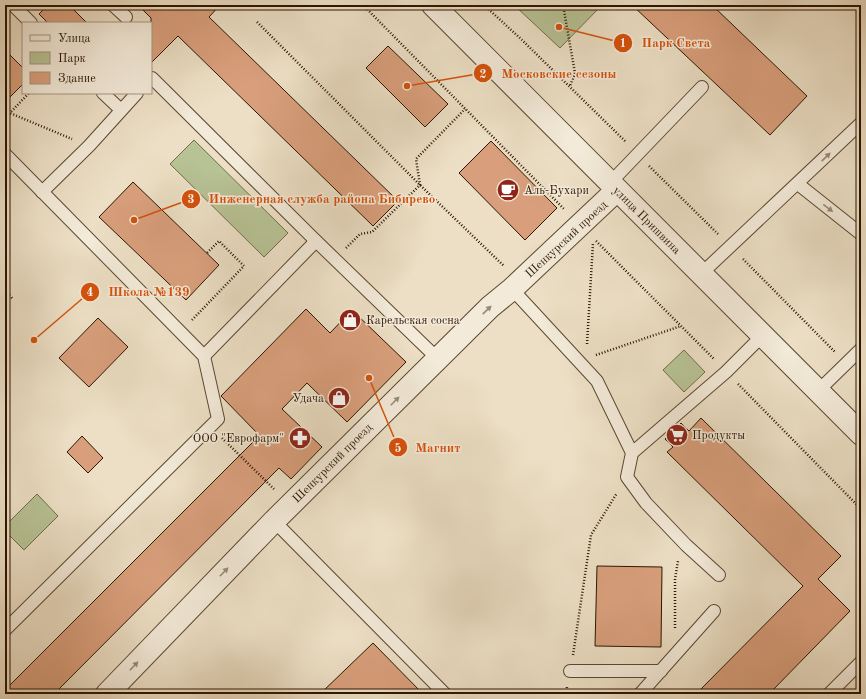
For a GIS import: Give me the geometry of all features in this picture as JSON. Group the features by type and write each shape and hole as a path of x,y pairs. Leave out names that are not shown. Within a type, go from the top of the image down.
{"street":[{"name":"улица Пришвина","path":"433,5 861,434"},
{"name":"Шенкурский проезд","path":"107,694 274,521 490,307 512,289 581,225 614,187"}],"lane":[{"path":"13,5 30,22"},
{"path":"113,5 126,18"},
{"path":"152,78 316,241 438,359"},
{"path":"614,187 638,154 702,87"},
{"path":"104,94 121,110"},
{"path":"42,192 89,146 136,94"},
{"path":"701,274 861,123"},
{"path":"5,154 204,356 218,419 5,630"},
{"path":"798,184 861,234"},
{"path":"204,356 316,241"},
{"path":"512,289 586,364 597,381 632,453"},
{"path":"719,575 686,545 646,503 627,477 632,453 726,372 763,335"},
{"path":"818,391 861,349"},
{"path":"274,521 445,694"},
{"path":"640,694 714,612"},
{"path":"829,694 861,662"},
{"path":"570,671 661,671"}],"path":[{"path":"363,5 581,225"},
{"path":"484,5 521,38 570,86 731,246 846,364"},
{"path":"563,5 574,73 570,86"},
{"path":"257,22 420,185 506,268"},
{"path":"5,118 28,94"},
{"path":"420,185 416,159 465,109"},
{"path":"5,111 89,146"},
{"path":"336,260 360,234 372,232 420,185"},
{"path":"681,326 586,364 594,238 681,326 861,509"},
{"path":"180,332 244,266 218,241 207,253"},
{"path":"5,291 13,299"},
{"path":"211,427 275,490"},
{"path":"566,694 591,535 627,477"},
{"path":"676,654 675,579 679,557"}],"green space":[{"path":"514,5 602,5 560,48"},
{"path":"194,140 288,233 264,257 170,164"},
{"path":"684,350 705,372 684,392 663,370"},
{"path":"37,494 58,516 24,550 5,531 5,526"}],"building":[{"path":"48,5 69,5 86,22 47,22 39,14"},
{"path":"138,5 220,5 209,17 398,201 373,226 178,36 152,62 151,18"},
{"path":"632,5 712,5 807,96 770,135"},
{"path":"388,46 448,104 425,127 366,68"},
{"path":"5,50 22,67 22,85 5,102"},
{"name":"Аль-Бухари","path":"491,141 557,208 525,240 459,173"},
{"path":"133,182 219,265 186,300 99,217"},
{"path":"306,309 330,333 352,310 406,362 347,422 307,383 282,409 322,447 291,479 279,468 54,694 5,694 5,690 253,442 252,441 258,434 221,396"},
{"path":"98,318 128,347 89,387 59,358"},
{"path":"701,418 841,556 818,579 850,611 769,694 696,694 803,586 667,452 673,447 665,439 681,423 689,431"},
{"path":"82,436 103,458 88,473 67,452"},
{"path":"597,566 662,567 661,647 595,646"},
{"path":"373,643 423,694 320,694"}],"place":[{"name":"Парк Света","path":"559,27"},
{"name":"Московские сезоны","path":"407,86"},
{"name":"Аль-Бухари","path":"508,190"},
{"name":"Инженерная служба района Бибирево","path":"134,220"},
{"name":"Карельская сосна","path":"350,320"},
{"name":"Школа №139","path":"34,340"},
{"name":"Магнит","path":"369,378"},
{"name":"Удача","path":"339,398"},
{"name":"Продукты","path":"677,435"},
{"name":"ООО \"Еврофарм\"","path":"300,438"}]}
